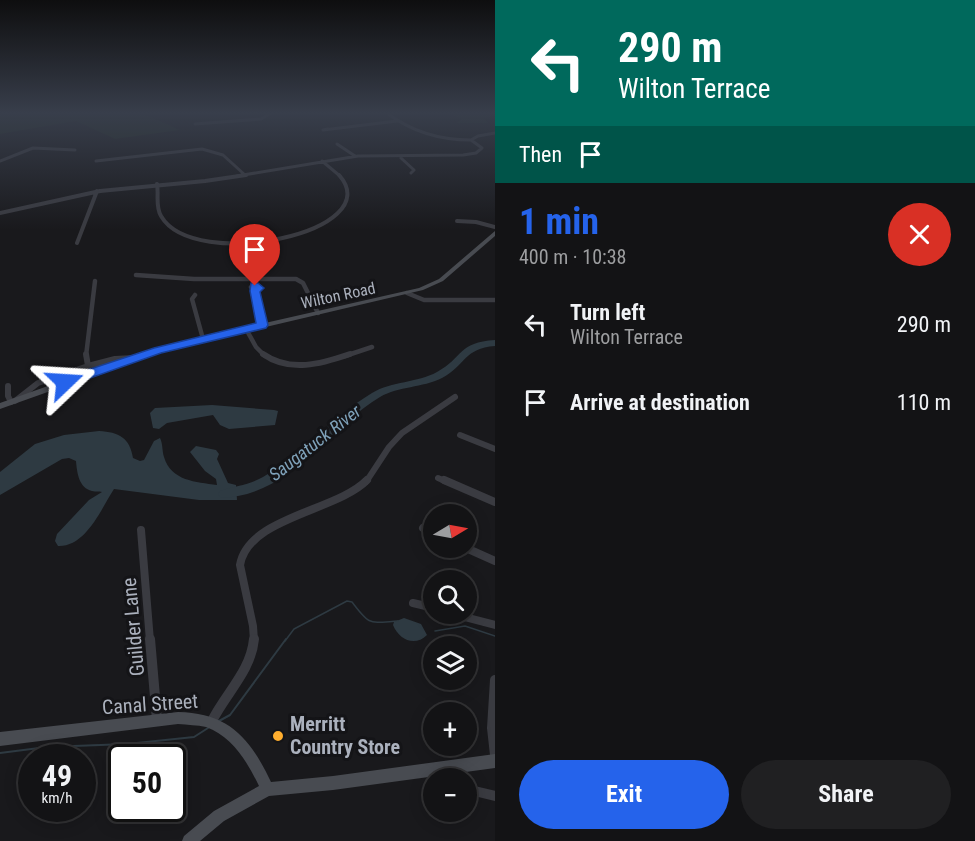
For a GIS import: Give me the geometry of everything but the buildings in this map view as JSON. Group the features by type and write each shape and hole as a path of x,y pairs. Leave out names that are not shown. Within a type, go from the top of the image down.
{"main road":[{"name":"Wilton Road","path":"0,406 133,358 262,325 407,293 441,280 495,233"},
{"name":"Canal Street","path":"0,739 193,717 212,721 236,738 255,763 267,789"},
{"path":"465,768 495,761"},
{"path":"189,841 219,816 267,789 423,775"}],"street":[{"path":"0,161 22,152"},
{"path":"96,161 165,152"},
{"path":"214,152 221,154 245,175"},
{"path":"350,152 356,156"},
{"path":"0,213 57,198 97,191 212,180 356,156 448,157 474,152"},
{"path":"401,158 414,170 411,173"},
{"path":"157,184 159,192 157,204 160,214 168,224 181,232 222,242 270,241 305,231 346,205 349,196 346,185 322,161"},
{"path":"77,243 97,191"},
{"path":"457,220 495,227"},
{"path":"136,275 194,279 296,279 303,283 318,313"},
{"path":"88,366 86,349 91,308 95,299 95,281"},
{"path":"255,291 262,325"},
{"path":"407,293 424,300 495,300"},
{"path":"195,295 192,299 203,339"},
{"path":"246,329 258,349 268,358 291,366 308,364 372,347"},
{"path":"8,386 8,396 13,401 40,383 88,366 115,359 133,358"},
{"path":"212,721 218,707 245,672 253,650 254,631 241,569 241,558 245,550 258,538 301,514 361,486 371,477 390,446 402,433 455,397"},
{"path":"460,435 495,449"},
{"path":"438,478 495,501"},
{"name":"Guilder Lane","path":"141,530 157,720"},
{"path":"477,553 495,561"},
{"path":"413,603 423,605"},
{"path":"477,620 495,625"},
{"path":"495,680 492,728 495,755"},
{"path":"477,792 495,796"}],"shaded area":[{"path":"212,405 278,411 275,425 229,429 220,425 213,415 167,423 159,429 153,428 150,413 155,408"},
{"path":"99,431 122,437 129,445 133,458 140,461 144,460 154,441 160,438 167,465 178,476 217,485 216,479 205,471 190,452 196,446 216,450 219,454 217,459 228,483 236,485 237,500 199,500 114,489 85,534 68,545 58,546 55,541 57,534 89,500 102,492 84,487 78,475 76,461 69,458 62,459 0,495 0,472 35,444 64,435"},
{"path":"404,618 421,624 427,635 417,641 408,640 399,635 393,625 394,622"}],"waterway":[{"name":"Saugatuck River","path":"224,494 246,490 285,469 358,407 383,391 438,376 468,350 475,346 495,343"},
{"path":"285,641 294,629 347,601 352,602 371,621 398,621"},
{"path":"435,631 465,626 495,636"},
{"path":"219,721 230,715 286,639"},
{"path":"0,753 47,747 127,744 194,737 208,728"}],"place":[{"name":"Merritt Country Store","path":"278,736"}],"route":[{"path":"65,382 158,350 262,325 255,291 259,288 255,286"}]}
